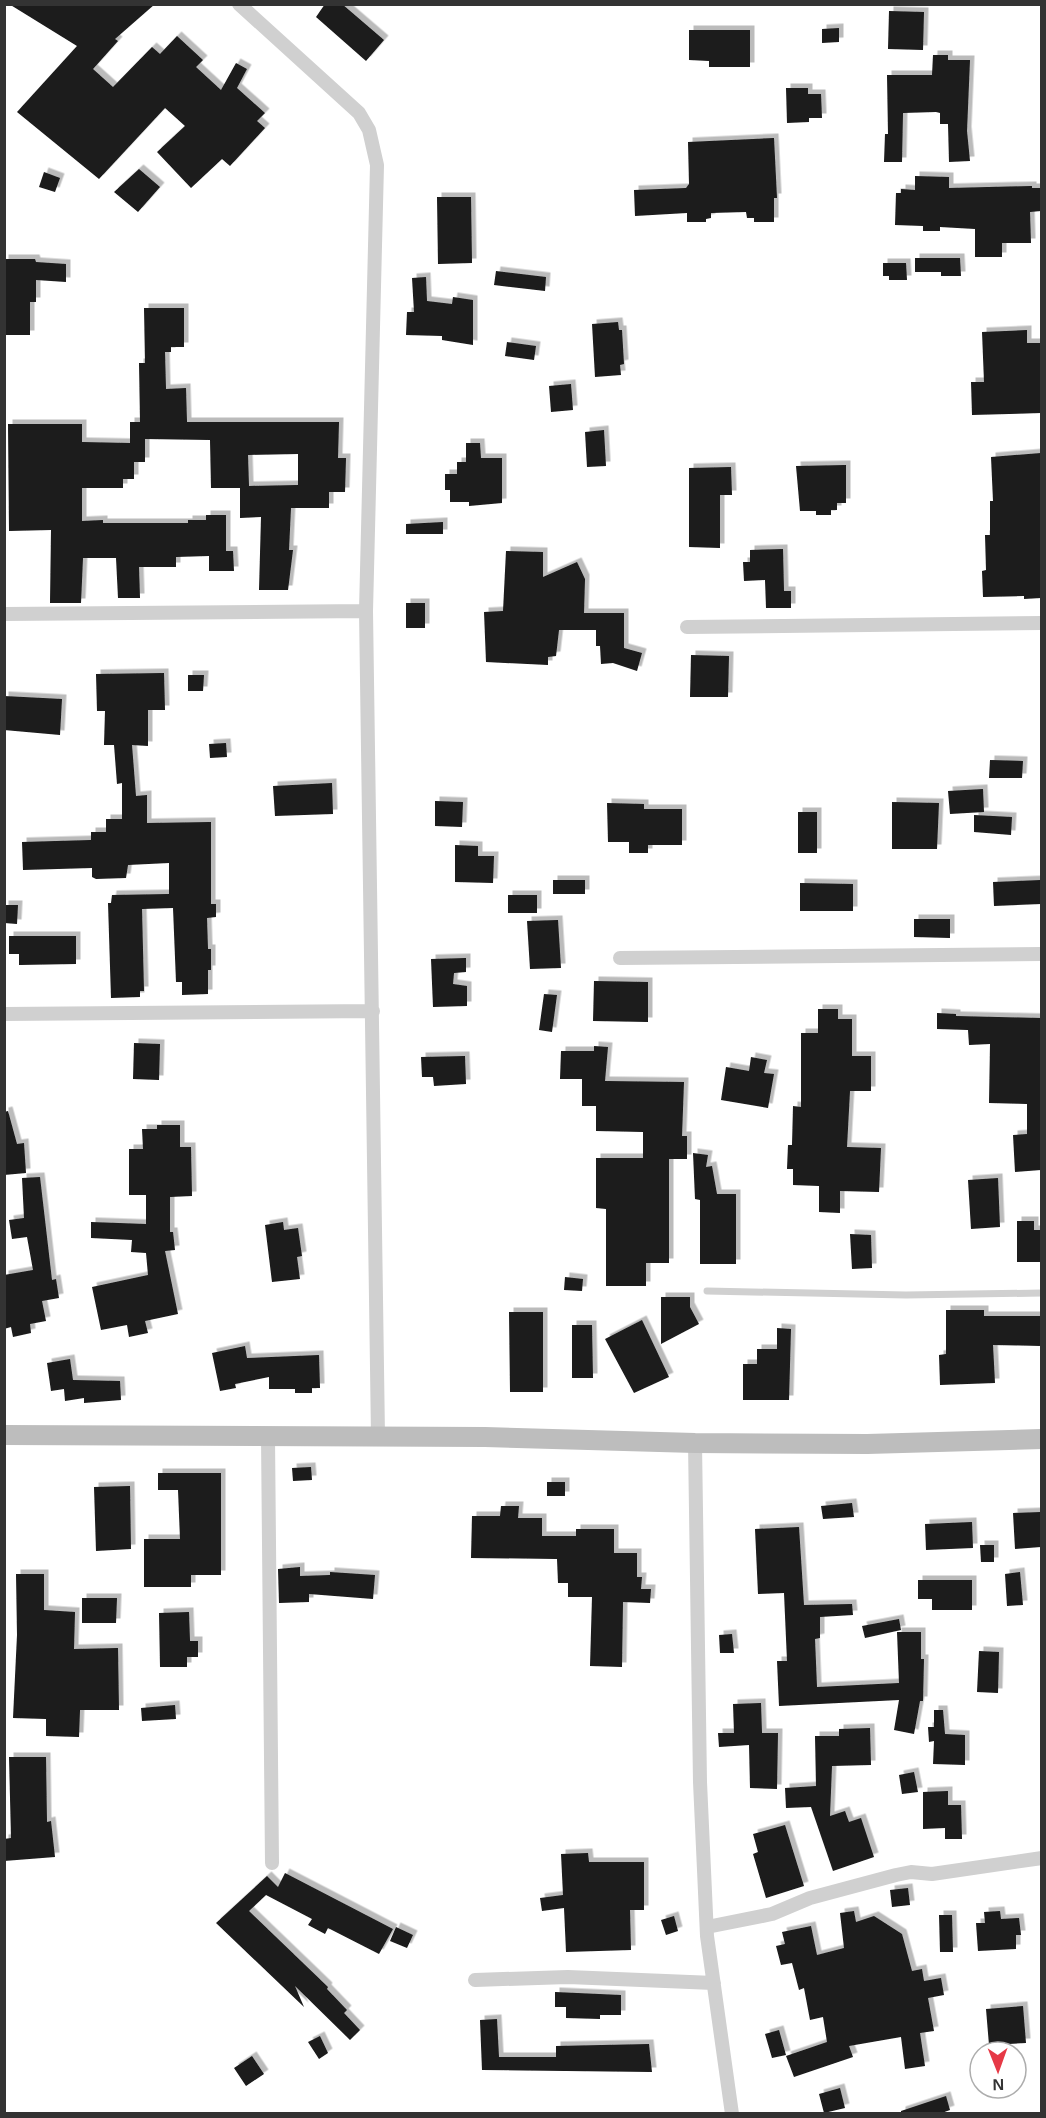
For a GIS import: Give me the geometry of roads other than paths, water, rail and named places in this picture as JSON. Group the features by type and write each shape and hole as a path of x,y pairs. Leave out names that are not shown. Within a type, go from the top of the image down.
{"street":[{"path":"239,4 359,113 369,130 377,165 366,611 378,1436"},
{"path":"4,614 366,611"},
{"path":"687,627 1041,623"},
{"path":"620,958 1041,954"},
{"path":"4,1014 373,1011"},
{"path":"4,1436 378,1436 695,1443 867,1444 1041,1439"},
{"path":"268,1437 272,1863"},
{"path":"695,1443 700,1782 707,1927 732,2114"},
{"path":"707,1927 764,1916 810,1898 896,1875 911,1872 932,1874 1041,1858"},
{"path":"475,1980 568,1977 714,1983"}],"lane":[{"path":"706,1291 906,1295 1041,1293"}]}
